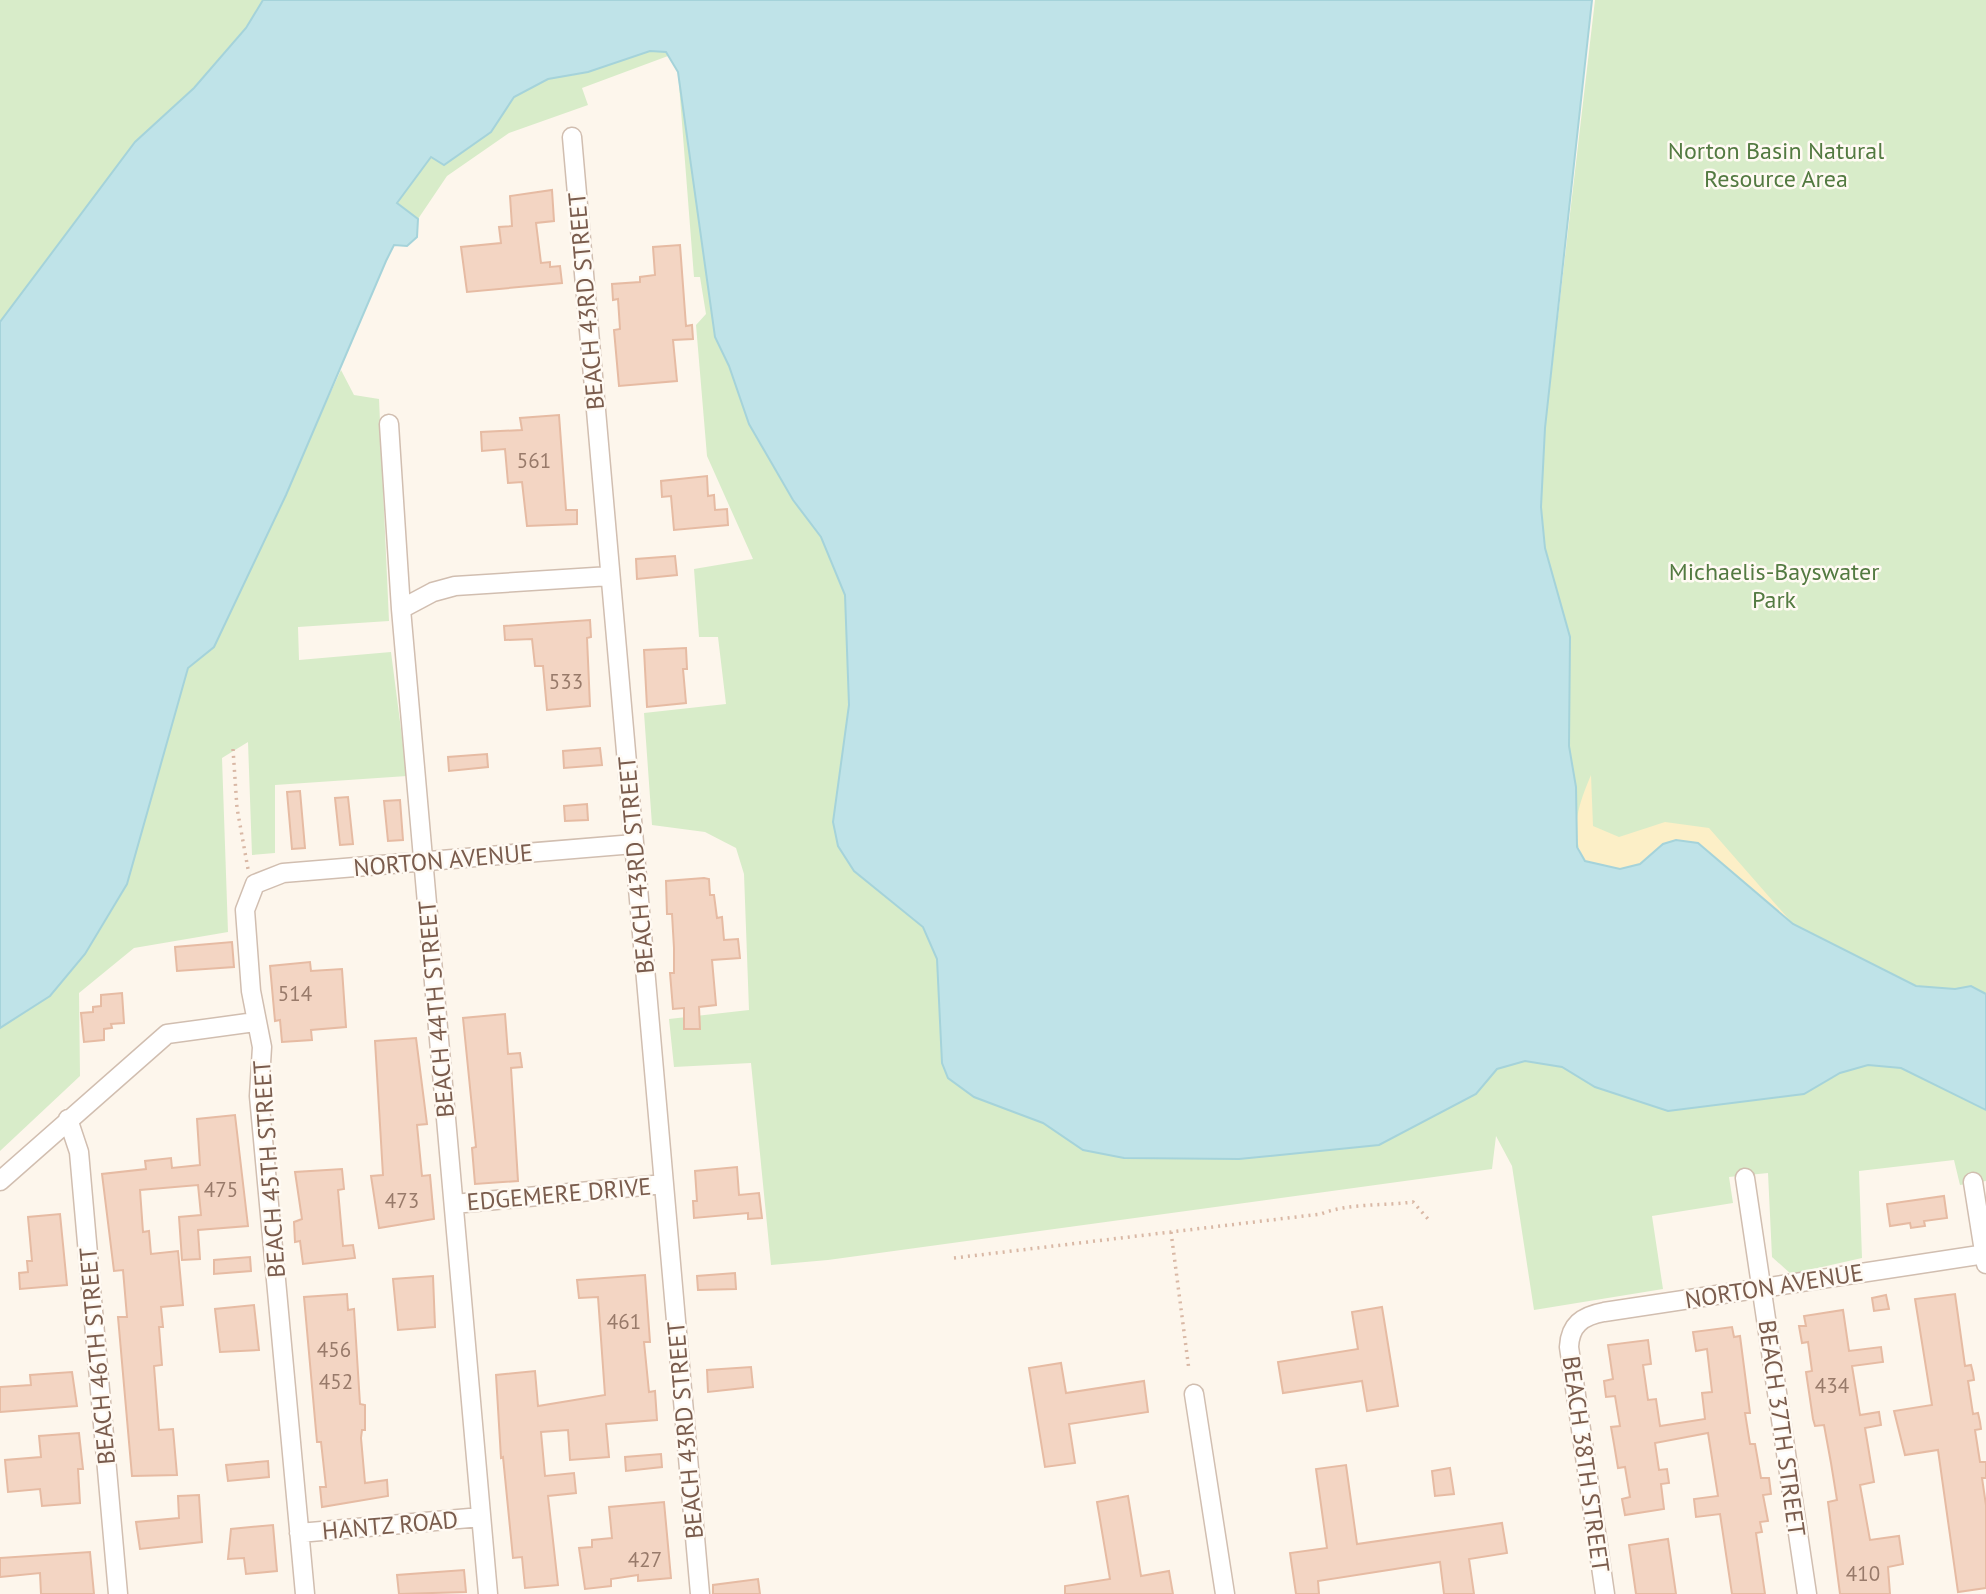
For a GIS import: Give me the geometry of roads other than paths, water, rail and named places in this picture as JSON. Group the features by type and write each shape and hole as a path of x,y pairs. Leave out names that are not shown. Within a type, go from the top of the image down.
{"street":[{"name":"BEACH 43RD STREET","path":"572,137 700,1594"},
{"name":"BEACH 44TH STREET","path":"389,424 401,609 488,1594"},
{"path":"401,609 433,592 455,586 610,576"},
{"name":"NORTON AVENUE","path":"255,884 283,873 634,844"},
{"name":"BEACH 45TH STREET","path":"255,884 249,895 244,919 255,1022 262,1047 259,1096 305,1594"},
{"path":"0,1181 167,1034 255,1022"},
{"name":"BEACH 46TH STREET","path":"68,1119 79,1152 118,1594"},
{"name":"BEACH 37TH STREET","path":"1745,1178 1807,1594"},
{"path":"1973,1182 1986,1258"},
{"name":"EDGEMERE DRIVE","path":"454,1204 664,1184"},
{"name":"NORTON AVENUE","path":"1571,1334 1581,1319 1595,1314 1761,1288 1986,1258"},
{"name":"BEACH 38TH STREET","path":"1571,1334 1569,1355 1605,1594"},
{"path":"1194,1394 1224,1594"},
{"name":"HANTZ ROAD","path":"299,1533 481,1517"}],"water":[{"path":"263,0 1592,0 1545,428 1541,507 1545,548 1570,637 1569,746 1576,787 1577,847 1585,861 1620,869 1640,864 1663,844 1676,840 1698,843 1793,924 1916,986 1955,989 1971,986 1986,994 1986,1110 1901,1068 1868,1065 1840,1073 1804,1094 1668,1111 1595,1087 1562,1067 1525,1061 1497,1069 1476,1094 1379,1145 1239,1159 1124,1158 1083,1150 1043,1123 974,1097 948,1078 942,1063 937,959 923,927 854,871 838,846 833,822 849,705 845,595 821,537 793,500 749,424 729,366 715,337 678,72 666,52 650,51 588,72 548,79 514,97 491,132 444,165 431,157 397,203 418,219 417,237 407,246 394,245 286,495 214,647 188,668 127,884 85,954 50,996 0,1028 0,322 135,142 194,88 246,28"}],"park label":[{"name":"Norton Basin Natural Resource Area","path":"1776,164"},
{"name":"Michaelis-Bayswater Park","path":"1774,585"}]}
